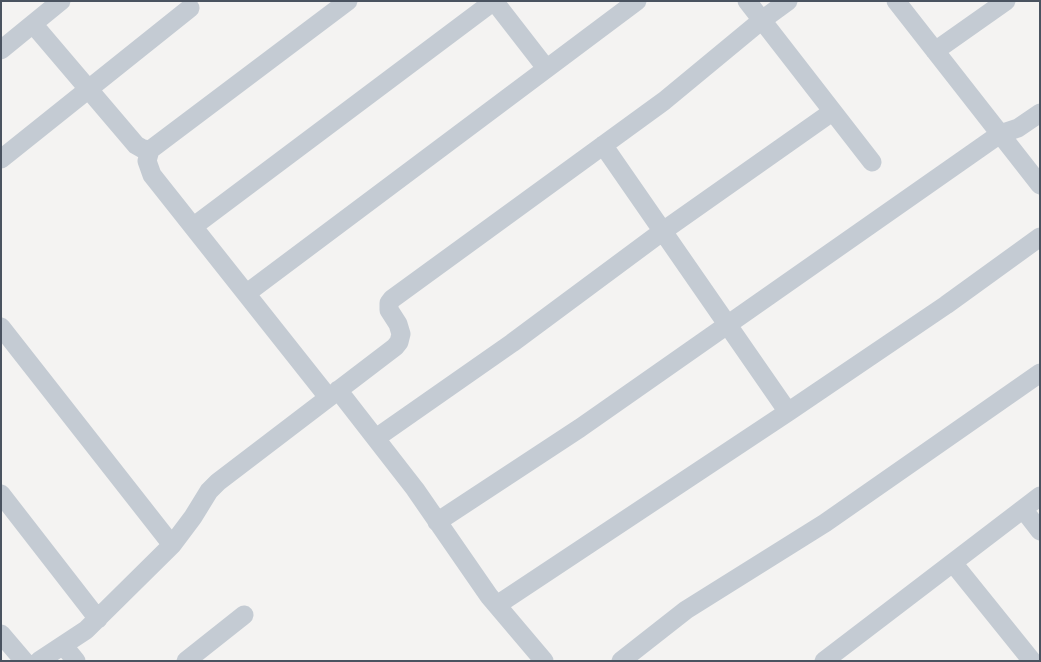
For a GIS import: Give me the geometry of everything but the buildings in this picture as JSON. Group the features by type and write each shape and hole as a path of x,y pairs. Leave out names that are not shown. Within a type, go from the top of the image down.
{"street":[{"path":"1,50 61,1"},
{"path":"348,1 150,150 147,161 152,175 247,293 333,393 376,438 476,579 544,661"},
{"path":"194,226 494,1 546,68"},
{"path":"247,293 637,1"},
{"path":"748,1 872,162"},
{"path":"39,661 86,630 172,545 189,523 209,491 218,482 333,393 390,352 399,342 400,330 388,306 392,299 664,101 762,20 788,1"},
{"path":"896,1 1040,184"},
{"path":"935,51 1006,1"},
{"path":"1,159 190,8"},
{"path":"33,24 136,145 142,149 150,150"},
{"path":"376,438 512,343 663,231 832,112"},
{"path":"437,522 580,428 726,324 1000,134 1018,128 1040,113"},
{"path":"603,145 788,412"},
{"path":"497,605 946,305 1040,237"},
{"path":"1,327 172,545"},
{"path":"620,661 686,610 825,523 1040,373"},
{"path":"1,494 98,619"},
{"path":"824,661 1040,496"},
{"path":"1023,509 1040,531"},
{"path":"953,563 1032,661"},
{"path":"186,661 244,614"},
{"path":"1,634 24,661"},
{"path":"63,645 76,661"}]}
